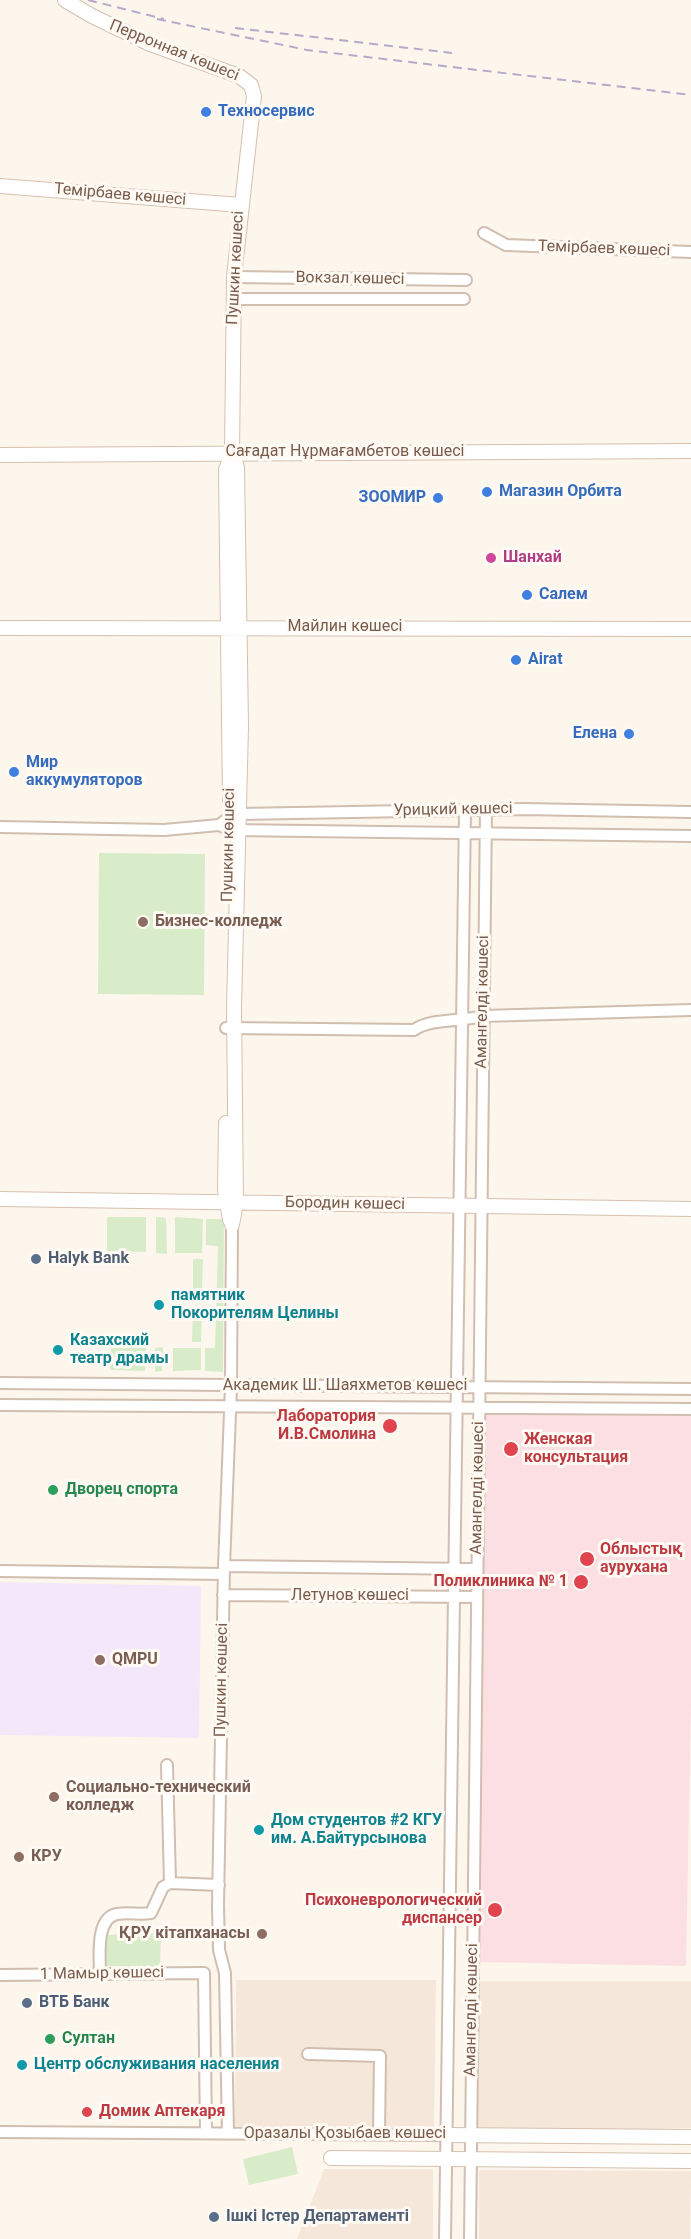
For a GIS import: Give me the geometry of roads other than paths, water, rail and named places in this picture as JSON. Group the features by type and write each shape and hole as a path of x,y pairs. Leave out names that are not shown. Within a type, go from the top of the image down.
{"street":[{"name":"Перронная көшесі","path":"65,0 117,29 150,44 223,69 251,85"},
{"name":"Пушкин көшесі","path":"228,2133 225,1973 219,1950 219,1885 223,1595 231,1405 233,299 240,205 254,107 251,85"},
{"name":"Темірбаев көшесі","path":"0,186 240,205"},
{"name":"Темірбаев көшесі","path":"484,233 506,245 691,252"},
{"name":"Вокзал көшесі","path":"234,277 466,280"},
{"name":"Вокзал көшесі","path":"233,299 464,299"},
{"name":"Сағадат Нұрмағамбетов көшесі","path":"0,455 232,462 691,451"},
{"name":"Майлин көшесі","path":"0,628 691,629"},
{"name":"Урицкий көшесі","path":"0,827 164,830 231,823 486,809 691,812"},
{"name":"Амангелді көшесі","path":"470,2239 486,809"},
{"name":"Амангелді көшесі","path":"445,2239 465,810"},
{"name":"Урицкий көшесі","path":"231,823 465,833 691,836"},
{"path":"230,1028 414,1030 425,1022 462,1022 483,1016 691,1010"},
{"name":"Бородин көшесі","path":"0,1199 691,1209"},
{"name":"Академик Ш. Шаяхметов көшесі","path":"0,1383 231,1387 479,1386 691,1389"},
{"path":"101,1384 102,1406"},
{"path":"322,1386 322,1406"},
{"name":"Академик Ш. Шаяхметов көшесі","path":"0,1405 691,1409"},
{"name":"Летунов көшесі","path":"0,1571 477,1569"},
{"name":"Летунов көшесі","path":"223,1595 476,1597"},
{"path":"167,1765 170,1882"},
{"path":"100,1974 102,1931 107,1920 115,1914 152,1913 163,1887 170,1882 219,1885"},
{"name":"1 Мамыр көшесі","path":"0,1976 204,1973 206,2133"},
{"path":"308,2054 380,2056 379,2134"},
{"name":"Оразалы Қозыбаев көшесі","path":"0,2132 691,2137"},
{"name":"Оразалы Қозыбаев көшесі","path":"331,2158 691,2161"}],"railway":[{"path":"88,0 164,19"},
{"path":"157,19 307,50 691,95"},
{"path":"235,28 452,53"}],"place":[{"name":"Техносервис","path":"206,112"},
{"name":"Магазин Орбита","path":"487,492"},
{"name":"ЗООМИР","path":"438,498"},
{"name":"Шанхай","path":"491,558"},
{"name":"Салем","path":"527,595"},
{"name":"Airat","path":"516,660"},
{"name":"Елена","path":"629,734"},
{"name":"Мир аккумуляторов","path":"14,772"},
{"name":"Бизнес-колледж","path":"143,922"},
{"name":"Halyk Bank","path":"36,1259"},
{"name":"памятник Покорителям Целины","path":"159,1305"},
{"name":"Казахский театр драмы","path":"58,1350"},
{"name":"Лаборатория И.В.Смолина","path":"390,1426"},
{"name":"Женская консультация","path":"511,1449"},
{"name":"Дворец спорта","path":"53,1490"},
{"name":"Облыстық аурухана","path":"587,1559"},
{"name":"Поликлиника № 1","path":"581,1582"},
{"name":"QMPU","path":"100,1660"},
{"name":"Социально-технический колледж","path":"54,1797"},
{"name":"Дом студентов #2 КГУ им. А.Байтурсынова","path":"259,1830"},
{"name":"КРУ","path":"19,1857"},
{"name":"Психоневрологический диспансер","path":"495,1910"},
{"name":"ҚРУ кітапханасы","path":"262,1934"},
{"name":"ВТБ Банк","path":"27,2003"},
{"name":"Султан","path":"50,2039"},
{"name":"Центр обслуживания населения","path":"22,2065"},
{"name":"Домик Аптекаря","path":"87,2112"},
{"name":"Ішкі Істер Департаменті","path":"214,2217"}]}
